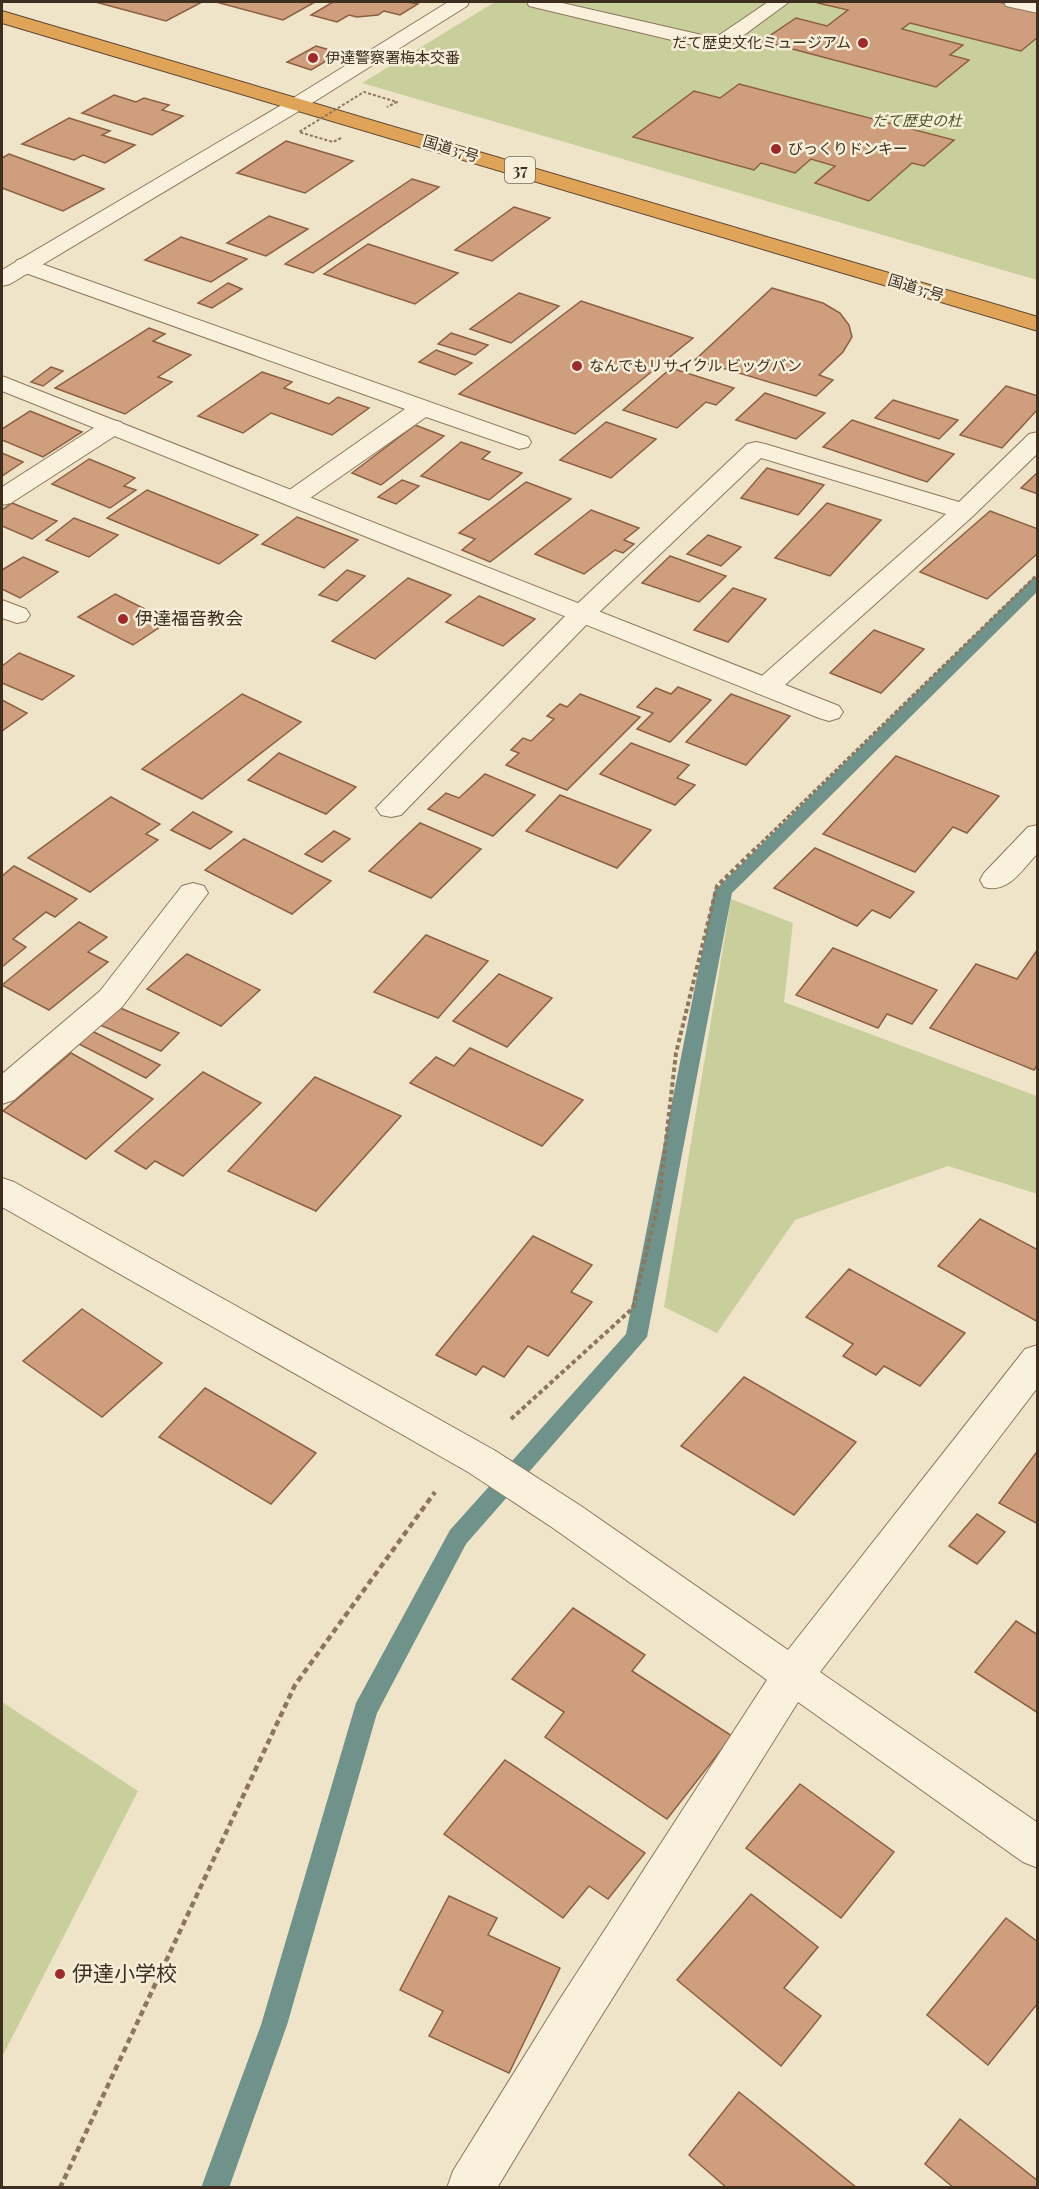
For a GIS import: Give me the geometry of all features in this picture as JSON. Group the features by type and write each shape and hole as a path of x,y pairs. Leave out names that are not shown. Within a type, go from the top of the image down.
{"highway":[{"name":"国道37号","path":"2,17 1038,324"}],"street":[{"path":"2,279 297,104 460,2"},
{"path":"536,2 718,45 780,2"},
{"path":"1013,2 1038,7"},
{"path":"25,265 519,442"},
{"path":"2,383 829,712"},
{"path":"294,498 424,408"},
{"path":"2,498 112,427"},
{"path":"766,687 964,511 1038,439"},
{"path":"391,808 583,613 756,450 964,511"},
{"path":"995,880 1038,834"},
{"path":"2,1092 111,999 193,894"},
{"path":"2,1191 472,1457 567,1517 1038,1848"},
{"path":"470,2187 574,2018 793,1675 1038,1359"}],"path":[{"path":"341,138 333,142 299,132 364,92 397,102 387,107"},
{"path":"60,2187 296,1684 472,1457 633,1308 659,1200 676,1053 717,886 1038,574"}],"green space":[{"name":"だて歴史の杜","path":"495,2 1037,2 1037,280 362,83"},
{"path":"731,899 793,923 784,1002 1037,1096 1038,1194 948,1166 795,1220 717,1333 664,1307"},
{"path":"2,1702 138,1791 2,2057"}],"building":[{"path":"202,2 166,21 99,3"},
{"path":"216,2 315,2 283,20"},
{"path":"333,2 418,4 400,15 384,11 378,15 357,17 349,15 337,22 311,15"},
{"name":"だて歴史文化ミュージアム","path":"819,2 999,2 1038,11 1038,37 1021,51 910,23 902,29 963,45 950,55 969,60 936,87 762,41 796,18 827,26 848,10"},
{"name":"伊達警察署梅本交番","path":"316,46 340,53 311,70 287,62"},
{"path":"739,84 954,140 924,166 912,163 869,201 815,183 835,166 811,159 795,173 761,163 754,170 633,137 694,91 720,98"},
{"path":"114,95 136,102 144,98 169,105 162,110 183,116 152,135 82,113"},
{"path":"69,118 110,131 102,135 135,145 105,163 83,155 74,160 22,144"},
{"path":"286,141 353,161 305,193 237,173"},
{"path":"9,154 104,189 63,211 2,188 2,158"},
{"path":"412,179 439,187 313,273 285,264"},
{"path":"514,207 550,218 492,261 455,250"},
{"path":"269,216 308,229 266,256 227,243"},
{"path":"181,237 247,259 211,282 145,260"},
{"path":"368,244 458,273 415,304 324,274"},
{"path":"228,283 242,289 212,308 198,303"},
{"path":"772,288 823,303 840,313 849,325 852,337 843,352 819,375 833,380 816,396 695,360"},
{"path":"519,293 559,306 511,343 470,329"},
{"name":"なんでもリサイクル ビッグバン","path":"581,301 693,338 575,434 459,394"},
{"path":"149,328 165,334 153,341 191,355 158,377 172,382 125,414 55,388"},
{"path":"451,333 488,345 475,355 438,344"},
{"path":"436,350 472,363 455,375 419,362"},
{"path":"51,367 63,371 43,386 31,382"},
{"path":"671,368 734,388 716,405 706,402 677,428 623,410"},
{"path":"262,372 292,382 284,388 329,404 338,397 369,408 332,435 271,413 243,433 198,416"},
{"path":"1006,386 1038,396 1038,409 1002,448 960,435"},
{"path":"765,393 825,413 796,439 736,420"},
{"path":"893,400 958,420 939,439 875,418"},
{"path":"30,411 82,432 43,457 2,440 2,429"},
{"path":"852,420 954,454 927,482 823,447"},
{"path":"606,422 656,439 611,478 560,460"},
{"path":"415,425 444,436 381,485 352,473"},
{"path":"461,442 490,452 482,459 522,473 489,500 421,476"},
{"path":"2,453 23,462 2,476"},
{"path":"89,459 135,478 124,486 136,490 110,508 52,484"},
{"path":"767,468 824,485 798,515 741,498"},
{"path":"1038,472 1038,494 1021,488"},
{"path":"402,480 419,486 396,504 378,497"},
{"path":"526,482 571,499 490,562 462,550 475,539 459,533"},
{"path":"147,490 258,535 219,564 107,518"},
{"path":"12,503 57,521 32,539 2,526 2,510"},
{"path":"827,503 881,520 830,576 775,558"},
{"path":"591,510 639,528 624,540 634,544 623,553 615,550 584,574 535,554"},
{"path":"990,511 1038,529 1038,553 987,599 920,572"},
{"path":"297,517 358,540 324,568 262,544"},
{"path":"74,518 118,535 89,557 46,540"},
{"path":"708,535 741,547 721,566 687,554"},
{"path":"670,556 726,576 699,602 642,583"},
{"path":"23,557 58,572 20,598 2,589 2,570"},
{"path":"347,570 365,576 337,601 319,595"},
{"path":"408,578 451,595 375,659 332,641"},
{"path":"733,588 766,599 728,642 694,630"},
{"name":"伊達福音教会","path":"115,594 169,621 133,645 78,617"},
{"path":"479,596 535,619 503,646 446,622"},
{"path":"874,630 924,649 881,693 830,673"},
{"path":"19,653 74,676 42,700 2,683 2,666"},
{"path":"678,687 711,700 670,742 637,729 653,713 637,707 656,688 671,694"},
{"path":"242,694 301,722 202,799 142,769"},
{"path":"580,694 640,717 567,790 506,765 519,753 511,750 523,738 531,741 554,719 547,716 560,704 567,707"},
{"path":"731,694 790,716 746,765 686,742"},
{"path":"2,700 27,713 2,731"},
{"path":"631,743 689,765 677,778 695,785 675,805 600,774"},
{"path":"279,753 356,787 326,814 248,780"},
{"path":"896,756 999,796 967,833 953,827 915,872 823,834"},
{"path":"485,774 535,795 493,836 428,809 446,793 459,798"},
{"path":"560,795 651,830 617,868 526,831"},
{"path":"111,797 160,824 146,834 158,840 90,892 28,858"},
{"path":"193,812 232,832 210,849 171,830"},
{"path":"420,823 481,849 431,898 369,871"},
{"path":"334,831 350,839 322,862 305,854"},
{"path":"244,839 331,881 292,914 205,870"},
{"path":"815,848 914,892 890,918 872,910 857,926 774,888"},
{"path":"14,866 77,899 55,917 46,912 13,939 26,947 2,967 2,876"},
{"path":"79,922 107,937 88,952 108,962 49,1010 2,985"},
{"path":"426,935 488,961 438,1018 374,992"},
{"path":"833,948 937,990 912,1024 887,1014 878,1028 796,995"},
{"path":"1038,949 1038,1064 1034,1070 930,1028 976,964 1017,979"},
{"path":"187,954 260,990 221,1026 147,989"},
{"path":"499,974 552,998 507,1047 453,1021"},
{"path":"118,1007 179,1033 161,1051 100,1025"},
{"path":"88,1029 160,1065 146,1078 75,1042"},
{"path":"470,1048 583,1100 542,1146 410,1083 436,1057 454,1066"},
{"path":"71,1053 153,1099 86,1159 3,1111"},
{"path":"203,1072 261,1103 183,1176 155,1161 146,1169 115,1151"},
{"path":"315,1077 401,1116 316,1211 228,1171"},
{"path":"980,1219 1038,1250 1038,1322 938,1266"},
{"path":"533,1236 592,1265 571,1292 592,1302 548,1356 528,1346 504,1377 483,1366 476,1375 436,1355"},
{"path":"849,1269 965,1333 920,1386 884,1366 876,1375 843,1356 853,1344 806,1317"},
{"path":"82,1309 162,1363 102,1417 23,1361"},
{"path":"744,1377 856,1442 794,1515 681,1446"},
{"path":"205,1388 316,1453 271,1504 159,1437"},
{"path":"1036,1453 1038,1454 1038,1524 999,1503"},
{"path":"977,1514 1005,1532 977,1564 949,1546"},
{"path":"573,1608 645,1655 632,1671 732,1736 667,1819 545,1737 564,1712 512,1679"},
{"path":"1016,1621 1038,1635 1038,1713 975,1672"},
{"path":"505,1760 645,1853 608,1899 589,1886 563,1918 444,1834"},
{"path":"800,1784 894,1852 841,1918 746,1848"},
{"path":"751,1894 818,1947 784,1988 821,2016 781,2066 677,1980"},
{"path":"449,1896 497,1918 488,1935 560,1968 509,2073 429,2036 443,2011 400,1990"},
{"path":"1006,1918 1038,1942 1038,2003 988,2065 927,2015"},
{"path":"739,2092 857,2188 727,2188 689,2155"},
{"path":"960,2119 1038,2181 1038,2188 954,2188 925,2164"}],"waterway":[{"path":"215,2188 274,2025 365,1711 458,1537 636,1337 723,891 1038,582"}],"place":[{"name":"だて歴史文化ミュージアム","path":"863,43"},
{"name":"伊達警察署梅本交番","path":"313,58"},
{"name":"びっくりドンキー","path":"776,149"},
{"name":"なんでもリサイクル ビッグバン","path":"577,366"},
{"name":"伊達福音教会","path":"123,619"},
{"name":"伊達小学校","path":"60,1974"}]}
